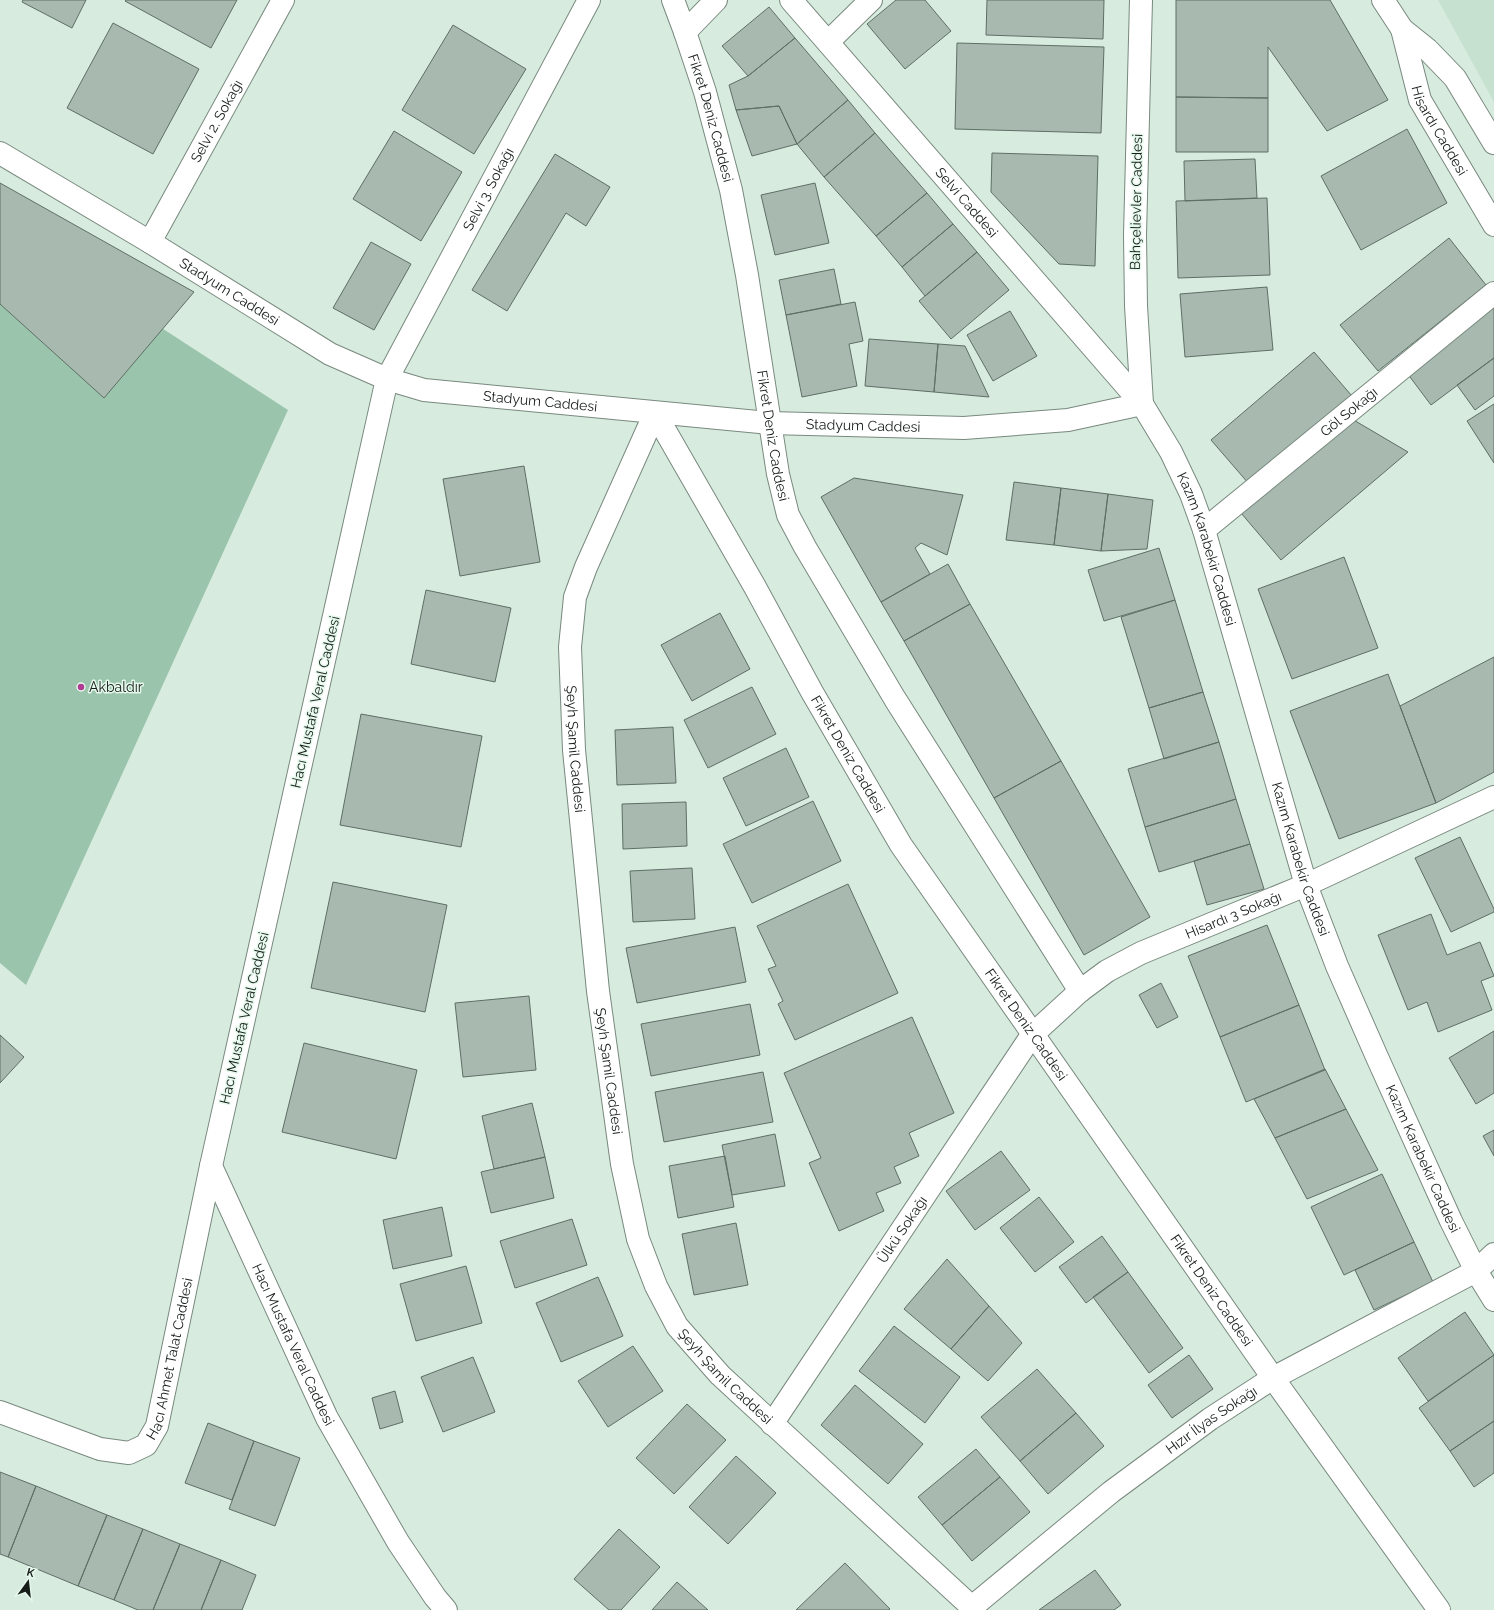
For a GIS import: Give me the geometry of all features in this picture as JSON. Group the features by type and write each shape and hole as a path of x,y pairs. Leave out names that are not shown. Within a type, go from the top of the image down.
{"street":[{"name":"Selvi 2. Sokağı","path":"150,242 283,0"},
{"name":"Selvi 3. Sokağı","path":"387,379 589,0"},
{"name":"Fikret Deniz Caddesi","path":"673,0 705,92 731,190 747,275 769,423 778,474 788,515 805,547 896,699 1080,991"},
{"path":"685,32 716,0"},
{"name":"Selvi Caddesi","path":"791,0 1142,404"},
{"path":"828,42 871,0"},
{"name":"Bahçelievler Caddesi","path":"1141,0 1135,236 1136,306 1142,404"},
{"name":"Hisardı Caddesi","path":"1383,0 1402,29 1427,50 1455,78 1494,143"},
{"name":"Hisardı Caddesi","path":"1402,29 1420,100 1494,225"},
{"name":"Stadyum Caddesi","path":"0,153 150,242 330,354 387,379 424,390 769,423 964,428 1068,420 1142,404"},
{"name":"Göl Sokağı","path":"1204,530 1494,293"},
{"name":"Hacı Mustafa Veral Caddesi","path":"387,379 211,1166 327,1418 398,1542 435,1598 446,1610"},
{"name":"Kazım Karabekir Caddesi","path":"1142,404 1171,452 1191,494 1204,530 1306,886 1337,966 1376,1057 1451,1220 1476,1271 1494,1300"},
{"name":"Fikret Deniz Caddesi","path":"656,412 755,587 812,692 901,845 1032,1035 1273,1378 1439,1610"},
{"name":"Şeyh Şamil Caddesi","path":"656,412 586,567 575,597 570,647 574,750 598,991 622,1164 638,1239 656,1286 677,1326 720,1375 973,1608"},
{"name":"Hisardı 3 Sokağı","path":"1032,1035 1080,991 1107,971 1141,952 1306,886 1494,797"},
{"name":"Ülkü Sokağı","path":"772,1424 1032,1035"},
{"name":"Hacı Ahmet Talat Caddesi","path":"0,1412 100,1449 129,1453 146,1445 157,1426 169,1360 211,1166"},
{"name":"Hızır İlyas Sokağı","path":"973,1608 1111,1492 1210,1419 1273,1378 1476,1271 1494,1254"}],"shaded area":[{"path":"1438,0 1494,0 1494,102"},
{"name":"Akbaldır","path":"0,223 288,410 26,985 0,963"}],"building":[{"path":"23,0 86,0 72,28 22,2"},
{"path":"237,0 211,48 125,1"},
{"path":"896,0 925,0 951,31 905,69 867,24"},
{"path":"987,0 1104,0 1103,39 986,35"},
{"path":"1176,0 1330,0 1388,100 1327,131 1268,47 1268,98 1176,97"},
{"path":"769,7 795,38 748,76 722,46"},
{"path":"113,23 199,69 153,154 67,108"},
{"path":"453,25 526,69 474,154 402,110"},
{"path":"795,38 848,100 797,144 779,106 736,110 729,85 748,76"},
{"path":"957,43 1104,47 1101,133 955,129"},
{"path":"1176,97 1268,98 1268,152 1176,152"},
{"path":"848,100 875,133 824,177 797,144"},
{"path":"779,106 797,144 752,156 736,110"},
{"path":"1407,129 1447,203 1361,250 1321,176"},
{"path":"394,131 462,172 421,241 353,199"},
{"path":"875,133 927,193 876,236 824,177"},
{"path":"992,153 1098,156 1095,266 1059,264 991,192"},
{"path":"555,154 610,187 586,226 566,213 507,311 472,290"},
{"path":"1255,159 1257,198 1185,201 1184,161"},
{"path":"0,183 194,292 104,398 0,304"},
{"path":"815,183 829,243 775,255 761,195"},
{"path":"927,193 953,224 902,267 876,236"},
{"path":"1267,198 1270,275 1178,278 1176,201"},
{"path":"953,224 977,252 925,296 902,267"},
{"path":"1449,238 1486,285 1378,371 1340,325"},
{"path":"371,242 411,264 374,330 333,308"},
{"path":"977,252 1009,290 951,339 919,301"},
{"path":"834,269 841,304 786,315 779,280"},
{"path":"1267,287 1273,350 1185,357 1180,294"},
{"path":"855,302 863,341 849,344 857,386 802,397 786,315"},
{"path":"1494,303 1494,358 1431,405 1404,369"},
{"path":"1010,311 1037,356 993,381 967,335"},
{"path":"869,339 938,344 934,392 865,386"},
{"path":"938,344 965,346 989,397 934,392"},
{"path":"1314,352 1352,396 1249,484 1211,440"},
{"path":"1494,358 1494,396 1475,410 1457,385"},
{"path":"1494,404 1494,463 1467,421"},
{"path":"1352,419 1408,452 1281,560 1241,513"},
{"path":"524,466 540,562 460,576 443,479"},
{"path":"854,478 963,495 947,555 921,543 915,548 930,574 881,602 821,497"},
{"path":"1014,482 1061,488 1054,545 1006,540"},
{"path":"1061,488 1108,494 1101,551 1054,545"},
{"path":"1108,494 1153,500 1147,549 1101,551"},
{"path":"1159,548 1175,600 1104,621 1088,570"},
{"path":"1344,557 1378,648 1292,679 1258,589"},
{"path":"948,564 970,604 904,641 881,602"},
{"path":"426,590 511,608 495,682 411,664"},
{"path":"1175,600 1203,692 1149,708 1121,617"},
{"path":"970,604 1061,761 994,798 904,641"},
{"path":"720,613 750,669 692,701 661,645"},
{"path":"1494,657 1494,772 1436,803 1400,706"},
{"path":"1388,674 1436,803 1339,839 1290,711"},
{"path":"752,687 776,734 708,768 684,720"},
{"path":"1203,692 1219,742 1164,759 1149,708"},
{"path":"361,714 482,736 461,847 340,825"},
{"path":"673,727 676,783 617,785 615,730"},
{"path":"1219,742 1236,799 1145,827 1128,769"},
{"path":"786,748 809,797 746,826 723,778"},
{"path":"1061,761 1150,917 1084,955 994,798"},
{"path":"1236,799 1250,844 1159,872 1145,827"},
{"path":"813,801 841,861 752,903 723,844"},
{"path":"686,802 687,846 623,849 622,804"},
{"path":"1460,837 1494,909 1494,912 1451,932 1415,858"},
{"path":"1250,844 1264,889 1207,905 1194,861"},
{"path":"692,868 695,919 633,922 630,871"},
{"path":"333,882 447,905 425,1012 311,988"},
{"path":"848,884 898,993 795,1040 778,1004 783,1001 768,969 776,966 757,926"},
{"path":"1431,914 1447,955 1480,942 1494,976 1481,981 1492,1010 1438,1032 1427,1002 1408,1010 1378,935"},
{"path":"1267,925 1299,1005 1220,1037 1188,956"},
{"path":"735,927 746,982 637,1003 626,948"},
{"path":"1161,983 1178,1017 1157,1028 1139,995"},
{"path":"529,996 536,1070 463,1077 455,1003"},
{"path":"750,1004 760,1055 651,1076 641,1024"},
{"path":"1299,1005 1325,1070 1246,1102 1220,1037"},
{"path":"912,1017 954,1113 909,1133 919,1156 894,1167 901,1183 876,1193 884,1211 839,1231 809,1163 821,1158 784,1073"},
{"path":"1494,1031 1494,1093 1476,1104 1449,1058"},
{"path":"0,1035 24,1057 0,1083"},
{"path":"304,1043 417,1070 396,1159 282,1132"},
{"path":"1325,1069 1346,1109 1275,1138 1254,1099"},
{"path":"763,1072 773,1122 664,1142 655,1092"},
{"path":"532,1103 545,1157 494,1169 482,1116"},
{"path":"1346,1109 1378,1170 1307,1199 1275,1138"},
{"path":"1494,1130 1494,1156 1483,1136"},
{"path":"775,1134 785,1186 732,1195 722,1145"},
{"path":"1001,1151 1030,1190 975,1230 946,1191"},
{"path":"725,1156 734,1207 678,1218 669,1166"},
{"path":"545,1157 554,1198 491,1213 481,1172"},
{"path":"1382,1174 1414,1242 1344,1275 1311,1207"},
{"path":"1039,1197 1074,1242 1035,1272 1000,1228"},
{"path":"442,1207 452,1256 393,1269 383,1220"},
{"path":"572,1219 587,1265 515,1288 500,1241"},
{"path":"736,1223 748,1285 694,1295 682,1234"},
{"path":"1102,1236 1128,1272 1086,1303 1059,1267"},
{"path":"1414,1242 1433,1282 1374,1310 1355,1270"},
{"path":"947,1259 989,1306 951,1349 904,1309"},
{"path":"466,1266 482,1323 416,1341 400,1284"},
{"path":"1128,1272 1183,1348 1149,1373 1093,1297"},
{"path":"598,1277 623,1336 561,1362 536,1303"},
{"path":"989,1306 1022,1343 988,1381 951,1349"},
{"path":"1465,1312 1494,1355 1428,1401 1398,1358"},
{"path":"894,1326 960,1377 925,1423 859,1371"},
{"path":"633,1346 663,1391 608,1427 578,1381"},
{"path":"1189,1355 1213,1389 1172,1418 1148,1385"},
{"path":"1494,1355 1494,1421 1450,1451 1419,1408"},
{"path":"473,1357 495,1412 443,1432 421,1377"},
{"path":"1037,1369 1076,1413 1020,1461 981,1417"},
{"path":"855,1385 923,1444 888,1484 821,1425"},
{"path":"395,1391 403,1422 380,1429 372,1398"},
{"path":"687,1404 726,1440 674,1494 636,1458"},
{"path":"1076,1413 1104,1446 1048,1494 1020,1461"},
{"path":"1494,1421 1494,1473 1474,1487 1450,1451"},
{"path":"208,1423 254,1441 232,1500 185,1483"},
{"path":"254,1441 300,1458 275,1526 229,1509"},
{"path":"976,1449 1000,1477 942,1525 918,1497"},
{"path":"736,1456 776,1493 728,1544 689,1507"},
{"path":"0,1472 36,1486 8,1557 0,1554"},
{"path":"1000,1477 1030,1512 972,1561 942,1525"},
{"path":"36,1486 107,1515 78,1586 8,1557"},
{"path":"107,1515 143,1529 114,1600 78,1586"},
{"path":"143,1529 180,1544 153,1610 138,1610 114,1600"},
{"path":"619,1529 660,1567 621,1610 609,1610 574,1579"},
{"path":"180,1544 221,1560 201,1610 153,1610"},
{"path":"221,1560 256,1575 242,1610 201,1610"},
{"path":"845,1563 890,1609 796,1610"},
{"path":"1095,1570 1121,1605 1114,1610 1039,1610"},
{"path":"677,1582 708,1610 652,1610"}],"place":[{"name":"Akbaldır","path":"81,687"}]}
